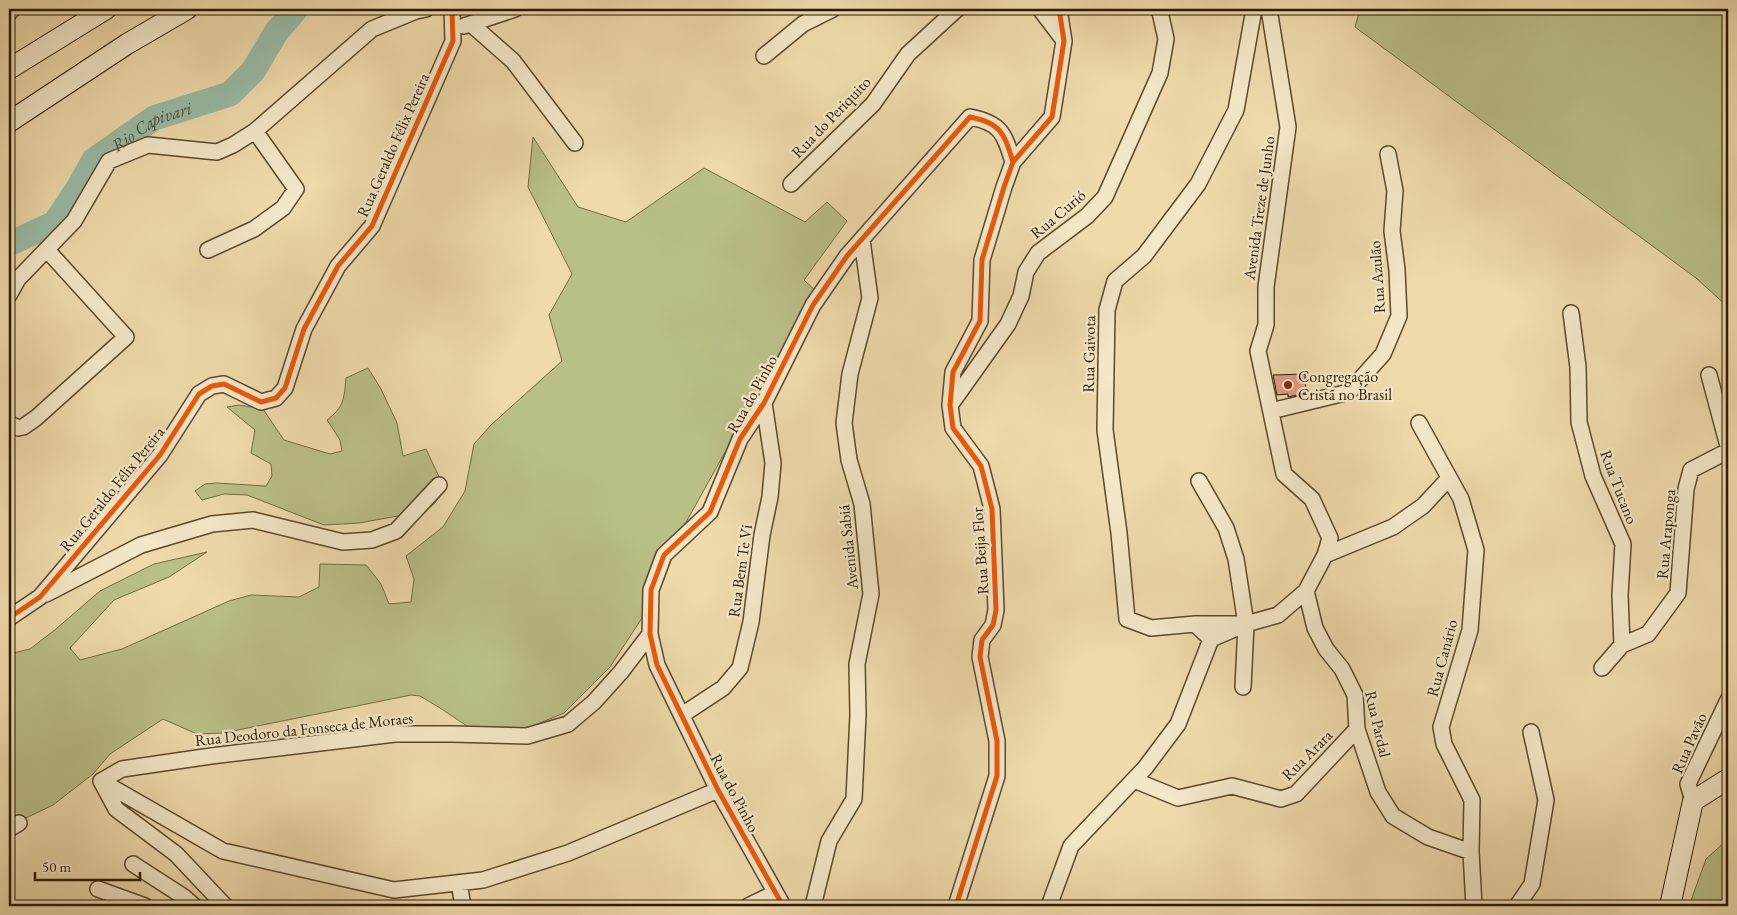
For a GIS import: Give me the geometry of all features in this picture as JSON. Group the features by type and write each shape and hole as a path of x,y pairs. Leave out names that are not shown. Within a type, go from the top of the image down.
{"main road":[{"path":"9,69 106,9"},
{"path":"9,122 127,44 187,9"},
{"path":"1670,906 1693,801 1728,779"}],"street":[{"path":"9,13 12,9"},
{"path":"9,295 14,275 47,250 74,222 109,161 148,145 217,152 233,145 255,131 372,30 416,11 426,9"},
{"name":"Rua Geraldo Félix Pereira","path":"9,618 40,597 160,455 199,394 212,386 224,384 262,402 276,398 285,388 304,329 338,266 372,226 453,41 452,9"},
{"path":"453,30 515,9"},
{"path":"764,56 803,24 833,9"},
{"name":"Rua do Periquito","path":"791,184 873,104 908,54 957,9"},
{"path":"1040,9 1064,42"},
{"name":"Rua Beija Flor","path":"956,906 997,776 997,740 980,657 982,640 993,625 996,610 992,509 981,466 953,428 950,405 953,372 980,320 982,260 1014,162 1052,118 1064,42 1059,9"},
{"name":"Rua Curió","path":"950,405 1008,324 1021,296 1026,272 1038,253 1087,216 1105,196 1160,73 1166,40 1160,12 1157,9"},
{"name":"Rua Gaivota","path":"1195,624 1151,628 1127,619 1119,534 1105,430 1107,310 1116,281 1144,256 1198,184 1236,110 1254,9"},
{"name":"Avenida Treze de Junho","path":"1269,9 1288,127 1266,287 1266,325 1258,351 1284,474 1312,500 1330,538 1325,555"},
{"path":"471,24 513,61 575,144"},
{"name":"Rua do Pinho","path":"783,906 718,790 657,665 650,634 651,590 664,555 710,512 740,439 764,403 813,305 848,256 970,117 988,120 1005,136 1014,162"},
{"path":"208,250 254,229 283,208 296,189 255,131"},
{"name":"Rua Azulão","path":"1271,411 1349,392 1383,354 1399,316 1398,270 1392,231 1395,190 1388,154"},
{"name":"Avenida Sabiá","path":"813,906 829,841 854,799 858,715 857,664 871,594 862,504 849,460 844,423 850,374 870,298 862,240"},
{"path":"9,423 18,428 24,427 126,337 47,250"},
{"name":"Rua Tucano","path":"1571,313 1578,367 1579,422 1593,476 1623,544 1620,595 1622,645"},
{"path":"1709,375 1728,446"},
{"name":"Rua Bem Te Vi","path":"682,715 723,688 740,668 751,622 762,535 770,497 773,463 764,403"},
{"name":"Rua Canário","path":"1419,424 1461,499 1476,550 1470,630 1441,728 1444,744 1472,800 1471,852 1474,906"},
{"name":"Rua Araponga","path":"1602,668 1622,645 1648,634 1678,593 1686,488 1691,470 1728,451"},
{"path":"1049,906 1071,846 1145,768 1178,724 1211,639 1246,624 1278,615 1306,591 1325,555 1393,527 1423,506 1449,478"},
{"path":"1199,481 1226,528 1236,558 1246,624 1244,687"},
{"path":"40,597 141,545 212,524 253,520 343,542 372,540 396,530 439,485"},
{"name":"Rua Pardal","path":"1306,591 1314,628 1326,649 1342,669 1355,695 1357,729 1378,792 1393,816 1428,837 1471,852"},
{"path":"1195,624 1246,624"},
{"path":"1195,624 1211,639"},
{"name":"Rua Deodoro da Fonseca de Moraes","path":"101,782 122,769 211,756 395,734 527,736 568,724 594,702 621,672 650,634"},
{"name":"Rua Pavão","path":"1693,801 1688,784 1728,700"},
{"name":"Rua Arara","path":"1134,780 1178,798 1232,786 1281,799 1296,794 1357,729"},
{"path":"1517,906 1532,884 1546,800 1531,732"},
{"path":"101,782 223,851 394,890 483,880 568,853 718,790"},
{"path":"101,782 116,809 176,854 225,906"},
{"path":"133,864 184,897 194,906"},
{"path":"459,883 464,906"},
{"path":"98,889 145,906"},
{"path":"748,906 775,893"}],"green space":[{"path":"1360,9 1728,9 1728,307 1696,278 1355,27"},
{"path":"533,137 578,207 626,222 704,168 805,222 827,202 847,221 804,280 817,292 685,524 662,547 647,577 642,618 610,667 564,713 523,730 473,730 420,696 411,695 223,733 197,734 163,719 110,754 93,774 53,805 9,826 9,654 30,649 100,591 154,564 207,552 169,577 114,600 70,648 80,660 122,649 229,601 251,595 299,597 319,587 320,564 366,565 381,584 389,604 411,602 414,579 406,556 443,527 465,491 474,444 491,425 562,361 549,315 572,274 528,187"},
{"path":"368,368 381,389 397,423 403,456 426,449 441,481 442,492 435,503 427,510 359,523 324,525 247,495 224,494 202,500 195,491 205,484 217,483 266,486 272,476 271,464 251,453 255,430 227,407 239,405 263,409 284,440 330,454 342,451 340,440 327,420 340,407 345,392 346,378"},
{"path":"1728,839 1728,906 1689,906 1706,859"}],"building":[{"name":"Congregação Cristã no Brasil","path":"1305,374 1306,393 1288,397 1288,394 1277,395 1273,375"}],"waterway":[{"name":"Rio Capivari","path":"9,244 55,223 94,160 154,118 230,94 253,71 277,31 296,9"}],"cycle path":[{"path":"9,618 40,597 160,455 199,394 212,386 224,384 261,402 276,398 285,388 304,329 338,266 372,226 453,41 452,9"},
{"path":"956,906 997,776 997,741 980,657 982,640 993,625 996,610 992,509 981,466 953,428 950,405 953,372 980,321 982,260 1013,162 1052,117 1064,41 1059,9"},
{"path":"783,906 718,790 657,665 650,634 651,590 664,555 710,512 740,439 764,403 813,305 847,256 970,117 989,122 1000,131 1013,162"}],"place":[{"name":"Congregação Cristã no Brasil","path":"1288,385"}]}
